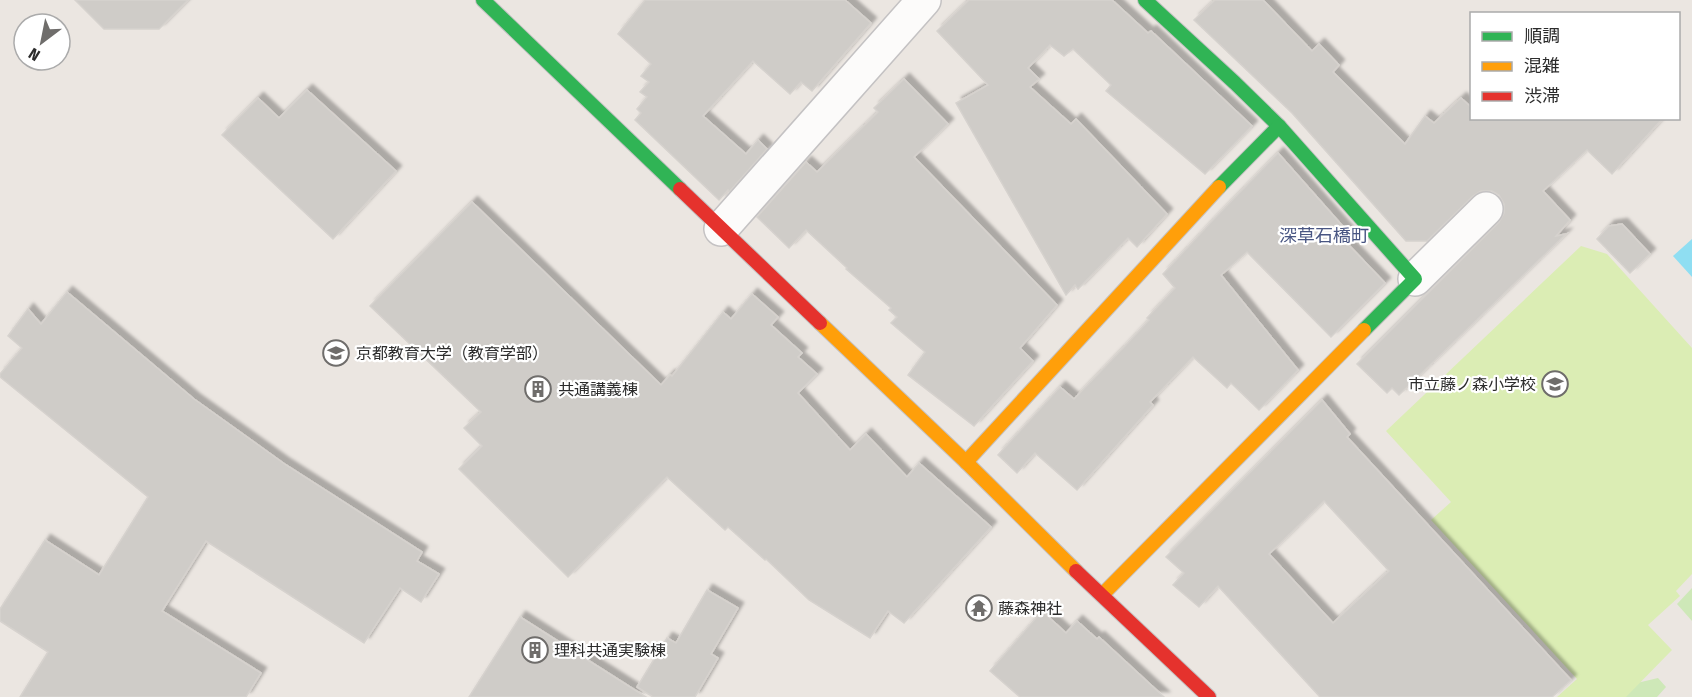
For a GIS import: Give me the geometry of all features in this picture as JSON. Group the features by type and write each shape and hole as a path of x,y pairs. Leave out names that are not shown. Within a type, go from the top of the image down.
{"street":[{"path":"483,0 1209,697"},
{"path":"721,229 924,0"},
{"path":"1145,0 1279,126 1415,279"},
{"path":"966,462 1198,208 1279,126"},
{"path":"1102,595 1486,209"}],"green space":[{"path":"1581,246 1607,254 1692,348 1692,574 1676,591 1680,596 1648,625 1672,650 1626,697 1557,697 1577,679 1431,520 1451,502 1386,431"},
{"path":"1692,588 1692,621 1677,604"},
{"path":"1658,678 1666,687 1657,697 1620,697 1637,683"}],"water":[{"path":"1692,239 1692,277 1673,256"}],"building":[{"path":"75,0 188,0 159,29 104,29"},
{"path":"645,0 845,0 871,23 812,91 801,82 790,94 753,61 703,116 746,154 758,140 767,149 719,200 635,120 641,113 637,109 647,97 640,92 649,82 641,76 651,64 618,34"},
{"path":"969,0 1112,0 1148,33 1151,31 1252,126 1205,174 1106,91 1111,85 1073,49 1064,56 1050,45 1028,68 1039,79 1030,87 1071,124 1076,119 1167,214 1137,247 1128,238 1078,289 1075,285 1066,295 956,103 988,85 937,31"},
{"path":"1215,0 1263,0 1312,51 1319,44 1339,65 1333,72 1405,144 1425,116 1434,123 1461,98 1470,106 1470,120 1661,120 1612,174 1587,150 1543,191 1570,220 1556,236 1566,234 1399,395 1392,388 1387,393 1357,364 1499,222 1504,213 1504,204 1499,195 1492,191 1481,191 1427,241 1406,241 1292,113 1194,20"},
{"path":"904,79 948,124 914,157 1057,305 1020,348 1033,361 974,426 908,375 925,352 891,323 897,317 889,310 891,308 806,230 789,248 757,217 806,162 817,172 878,112 874,108"},
{"path":"307,90 396,171 333,239 222,135 258,98 279,118"},
{"path":"1278,153 1355,240 1344,240 1385,283 1331,337 1247,252 1221,275 1298,370 1259,410 1231,383 1227,388 1193,357 1150,402 1153,405 1077,490 1035,453 1017,473 998,455 1060,387 1074,399 1124,347 1175,288 1163,274"},
{"path":"472,202 661,385 670,375 672,376 723,312 731,319 752,294 778,317 771,325 802,353 798,357 817,374 798,393 850,450 866,434 907,477 919,463 991,527 904,623 888,611 870,638 809,600 766,559 728,527 725,530 667,477 568,577 459,469 482,446 464,428 481,412 370,306"},
{"path":"1622,224 1650,254 1630,273 1597,239 1609,226"},
{"path":"67,292 194,399 286,465 422,552 417,561 439,574 421,602 400,588 364,643 206,541 162,611 261,673 246,697 20,697 48,652 0,621 0,609 45,540 99,575 148,497 0,377 0,374 22,348 8,336 28,309 41,324"},
{"path":"1322,400 1350,434 1347,437 1571,680 1552,697 1320,697 1218,586 1199,607 1173,585 1184,573 1166,557","holes":["1324,501 1389,571 1333,623 1269,554"]},
{"path":"707,590 738,608 711,654 718,658 695,697 653,697 637,687 667,638 676,643"},
{"path":"1042,611 1066,633 1077,621 1097,639 1099,637 1164,697 1020,697 990,671"},
{"name":"理科共通実験棟","path":"520,617 646,697 469,697"}],"traffic: fast":[{"path":"483,0 680,189"},
{"path":"1145,0 1279,126 1415,279 1364,330"},
{"path":"1219,187 1279,126"}],"traffic: slow":[{"path":"966,462 1219,187"},
{"path":"820,323 1076,571"},
{"path":"1102,595 1364,330"}],"traffic: jam":[{"path":"680,189 820,323"},
{"path":"1076,571 1209,697"}],"place":[{"name":"京都教育大学（教育学部）","path":"336,353"},
{"name":"市立藤ノ森小学校","path":"1555,384"},
{"name":"共通講義棟","path":"538,389"},
{"name":"藤森神社","path":"979,608"},
{"name":"理科共通実験棟","path":"535,650"}],"district":[{"name":"深草石橋町","path":"1324,236"}]}
